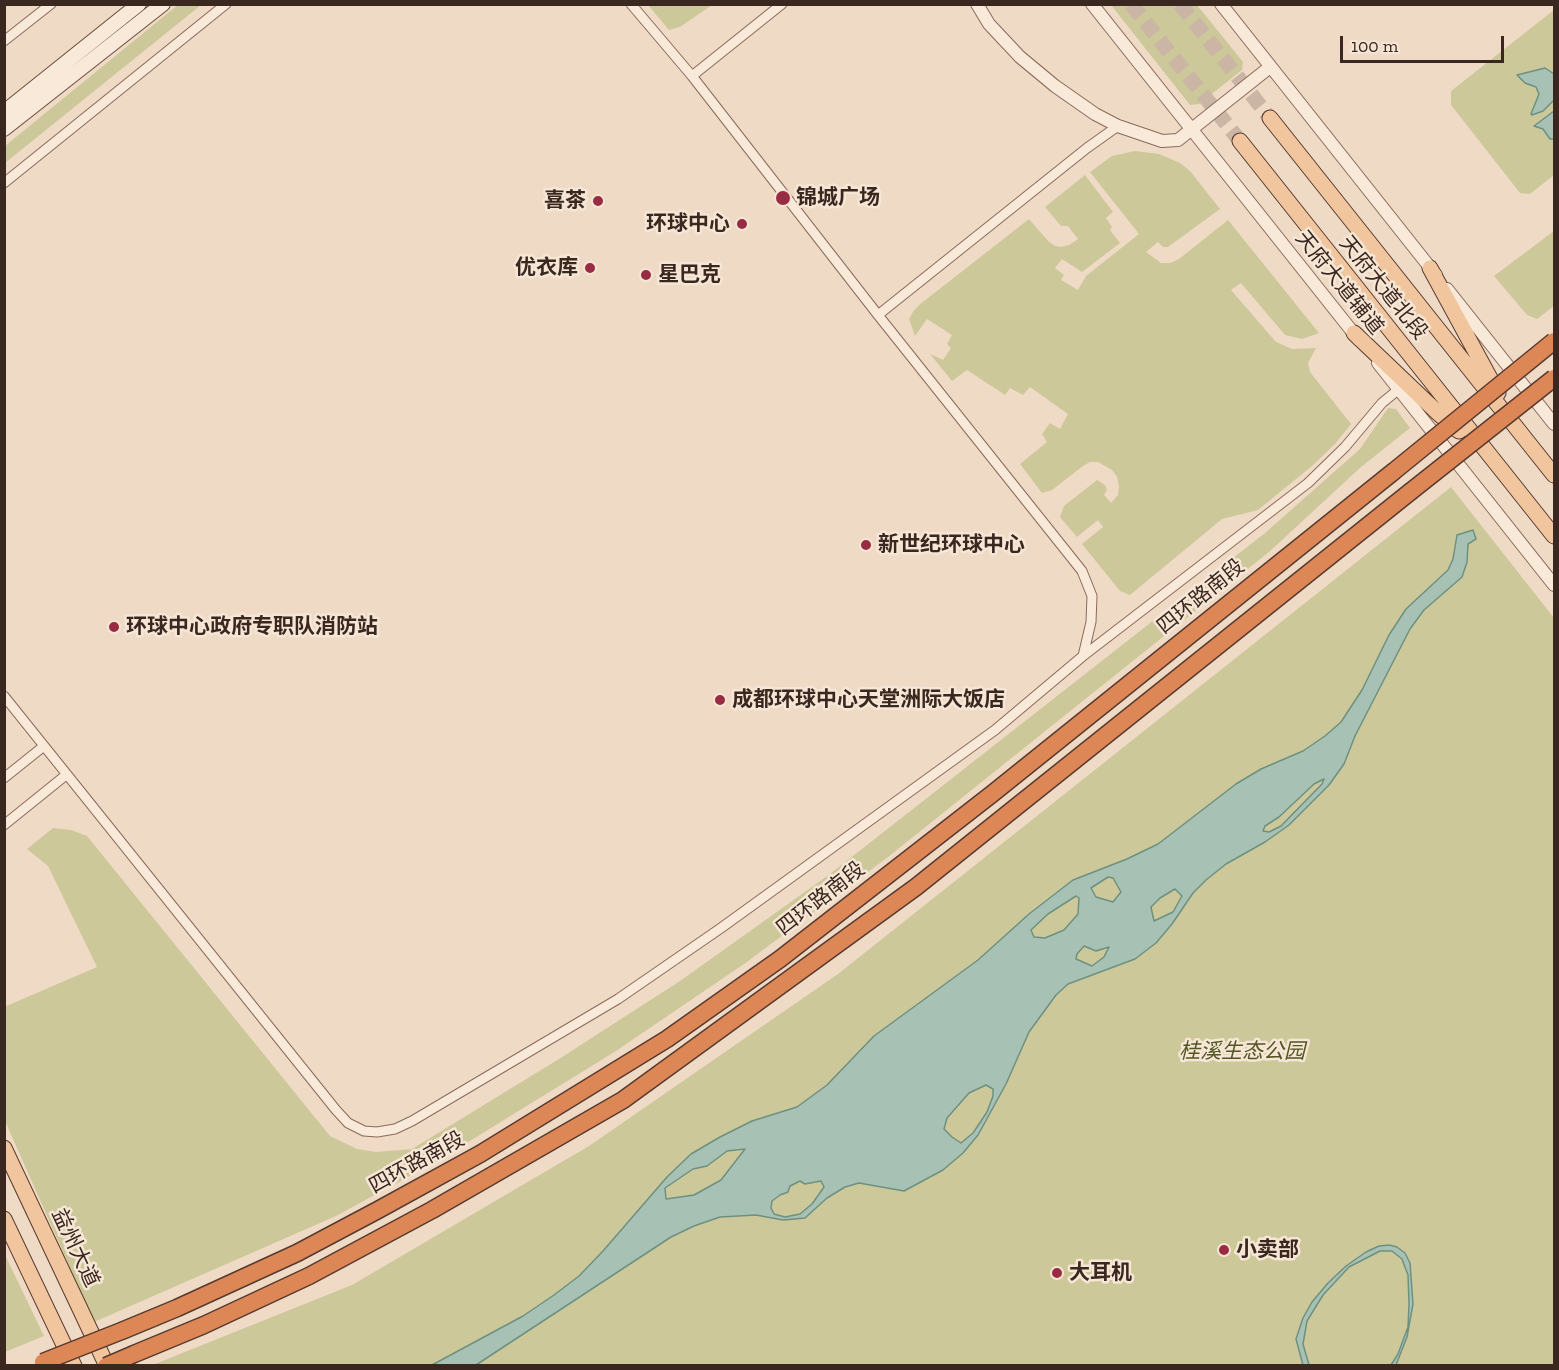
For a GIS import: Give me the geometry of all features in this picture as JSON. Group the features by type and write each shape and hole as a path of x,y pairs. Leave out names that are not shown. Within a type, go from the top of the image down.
{"highway":[{"name":"四环路南段","path":"38,1364 177,1308 297,1253 536,1121 667,1039 780,959 983,801 1554,341"},
{"path":"106,1365 204,1325 309,1276 461,1194 623,1100 916,887 1554,378"}],"main road":[{"path":"4,112 138,4"},
{"path":"4,129 163,4"},
{"name":"天府大道北段","path":"1270,118 1524,437"},
{"name":"天府大道北段","path":"1240,141 1494,460"},
{"path":"1430,268 1524,437 1554,475"},
{"path":"1354,333 1438,413 1494,460 1554,536"},
{"name":"益州大道","path":"4,1148 106,1365"},
{"path":"4,1219 74,1365"}],"street":[{"path":"4,41 51,4"},
{"path":"4,183 226,4"},
{"path":"631,4 692,76 878,315 1082,571 1092,596 1091,622 1083,656"},
{"path":"692,76 782,4"},
{"path":"977,4 989,24 1020,57 1095,114 1118,126 1162,141 1178,140 1270,67"},
{"name":"天府大道辅道","path":"1092,4 1554,585"},
{"path":"1221,4 1554,424"},
{"path":"878,315 1087,148 1118,126"},
{"path":"4,696 336,1110 348,1123 364,1131 377,1132 394,1129 412,1121 618,999 721,928 995,730 1083,656 1308,483 1345,447 1382,403 1399,389"},
{"path":"4,778 44,746"},
{"path":"4,825 66,775"}],"green space":[{"path":"179,4 201,5 5,163 5,146"},
{"path":"648,5 712,5 680,27 669,30"},
{"path":"1111,5 1197,5 1243,62 1242,70 1199,104 1190,105"},
{"path":"1554,10 1554,175 1530,194 1520,193 1451,105 1451,91"},
{"path":"1135,151 1159,154 1180,163 1190,171 1220,209 1168,247 1163,247 1158,242 1146,252 1161,263 1170,263 1179,259 1228,220 1319,333 1302,339 1285,335 1241,283 1231,290 1276,342 1292,349 1316,348 1308,363 1310,372 1351,424 1335,444 1312,466 1258,510 1222,519 1130,595 1120,591 1082,544 1103,527 1098,520 1077,537 1060,517 1064,506 1097,480 1105,485 1107,490 1104,495 1111,503 1118,495 1119,486 1112,470 1098,462 1090,462 1052,490 1042,493 1020,464 1047,442 1042,434 1050,423 1060,429 1068,414 1030,387 1023,395 1010,388 1005,395 967,370 952,381 930,354 943,360 951,348 947,344 952,335 927,319 915,336 909,319 919,305 1029,219 1055,246 1069,245 1078,239 1068,226 1061,226 1045,207 1085,175 1113,212 1106,218 1112,227 1110,230 1120,243 1082,272 1062,259 1055,268 1064,275 1061,280 1078,290 1086,276 1139,234 1090,172 1112,156"},
{"path":"1554,231 1554,306 1537,319 1527,315 1494,276"},
{"path":"1388,408 1396,409 1410,428 1361,467 1269,552 888,857 744,964 616,1051 439,1160 336,1216 94,1322 5,1121 4,1007 97,967 48,866 27,849 53,828 71,830 87,836 330,1136 357,1149 376,1152 412,1149 559,1059 680,981 830,874 1265,533 1360,449"},
{"name":"桂溪生态公园","path":"1451,487 1554,618 1554,1365 150,1366 352,1285 589,1146 838,974"},
{"path":"5,1255 44,1336 4,1352"}],"shaded area":[{"path":"1545,68 1554,74 1554,100 1543,111 1532,115 1539,94 1536,87 1525,83 1517,75"},
{"path":"1554,111 1554,139 1550,139 1543,129 1534,126"},
{"path":"1473,530 1476,539 1468,544 1467,562 1462,577 1424,610 1410,629 1355,736 1344,764 1329,785 1289,825 1265,842 1226,864 1206,880 1193,893 1156,943 1135,959 1068,984 1056,995 1029,1032 1006,1084 978,1135 963,1153 943,1170 904,1191 859,1183 845,1187 827,1198 805,1218 783,1220 756,1215 720,1217 694,1226 671,1237 476,1365 432,1365 523,1316 554,1295 579,1276 667,1177 691,1154 752,1121 797,1107 827,1085 874,1036 978,960 1029,914 1073,880 1158,844 1236,784 1261,769 1303,751 1325,736 1341,722 1362,690 1389,635 1406,609 1448,570 1453,559 1457,535","holes":["1324,779 1322,784 1281,826 1269,832 1263,831 1265,826 1279,817 1314,784","1108,877 1113,878 1121,892 1113,902 1096,897 1091,888","1175,889 1182,896 1173,912 1154,921 1151,907","1076,896 1079,898 1078,914 1064,930 1045,938 1034,937 1031,930 1048,914","1084,946 1096,951 1109,947 1104,957 1092,966 1076,959","986,1085 993,1089 987,1112 973,1133 961,1143 944,1129 947,1118 969,1093","745,1149 721,1180 694,1195 666,1199 665,1188 693,1169 707,1166 727,1151","800,1181 805,1184 821,1181 824,1187 812,1204 800,1214 785,1217 774,1214 771,1208 772,1201 788,1192 790,1186"]},
{"path":"1389,1245 1405,1253 1410,1263 1413,1304 1407,1337 1396,1365 1391,1365 1398,1354 1408,1327 1408,1275 1402,1259 1392,1251 1380,1251 1349,1267 1323,1295 1307,1321 1303,1344 1309,1365 1303,1365 1296,1339 1303,1318 1312,1302 1346,1266 1366,1252 1379,1246"}],"tunnel":[{"path":"1131,4 1240,141"},
{"path":"1180,4 1270,118"}],"place":[{"name":"锦城广场","path":"783,198"},
{"name":"喜茶","path":"598,201"},
{"name":"环球中心","path":"742,224"},
{"name":"优衣库","path":"590,268"},
{"name":"星巴克","path":"646,275"},
{"name":"新世纪环球中心","path":"866,545"},
{"name":"环球中心政府专职队消防站","path":"114,627"},
{"name":"成都环球中心天堂洲际大饭店","path":"720,700"},
{"name":"小卖部","path":"1224,1250"},
{"name":"大耳机","path":"1057,1273"}]}
